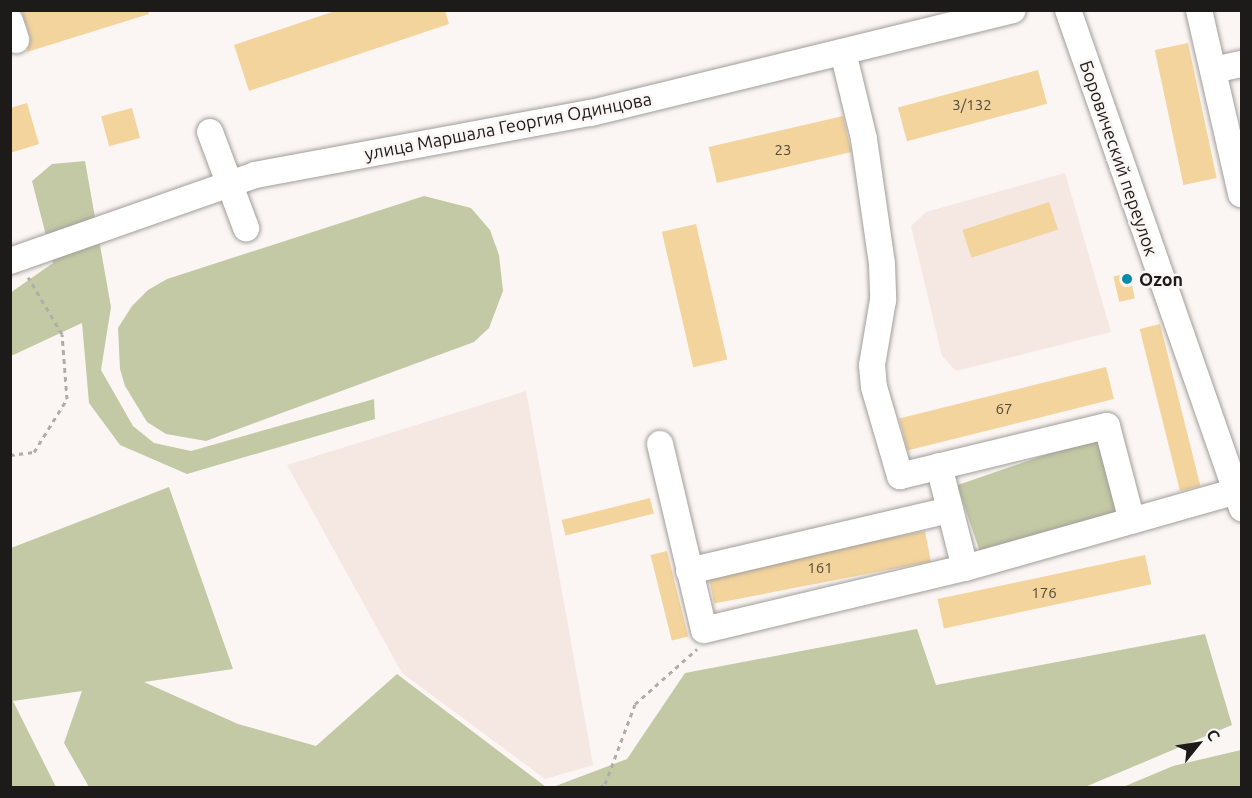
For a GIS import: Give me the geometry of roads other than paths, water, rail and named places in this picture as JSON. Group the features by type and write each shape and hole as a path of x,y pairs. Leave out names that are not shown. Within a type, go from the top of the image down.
{"street":[{"name":"улица Маршала Георгия Одинцова","path":"14,260 230,182 591,113 1013,10"},
{"name":"Боровический переулок","path":"1068,10 1238,500"},
{"path":"1199,10 1213,70 1234,128 1240,194"},
{"path":"843,52 864,139 882,264 882,311 872,365 880,417 900,476 1107,426 1132,521"},
{"path":"1213,70 1242,64"},
{"path":"210,132 246,228"},
{"path":"660,444 688,571 705,630 965,568 1132,521 1238,500"},
{"path":"939,466 965,568"},
{"path":"688,571 950,510"}],"place":[{"name":"Ozon","path":"1127,279"}]}
